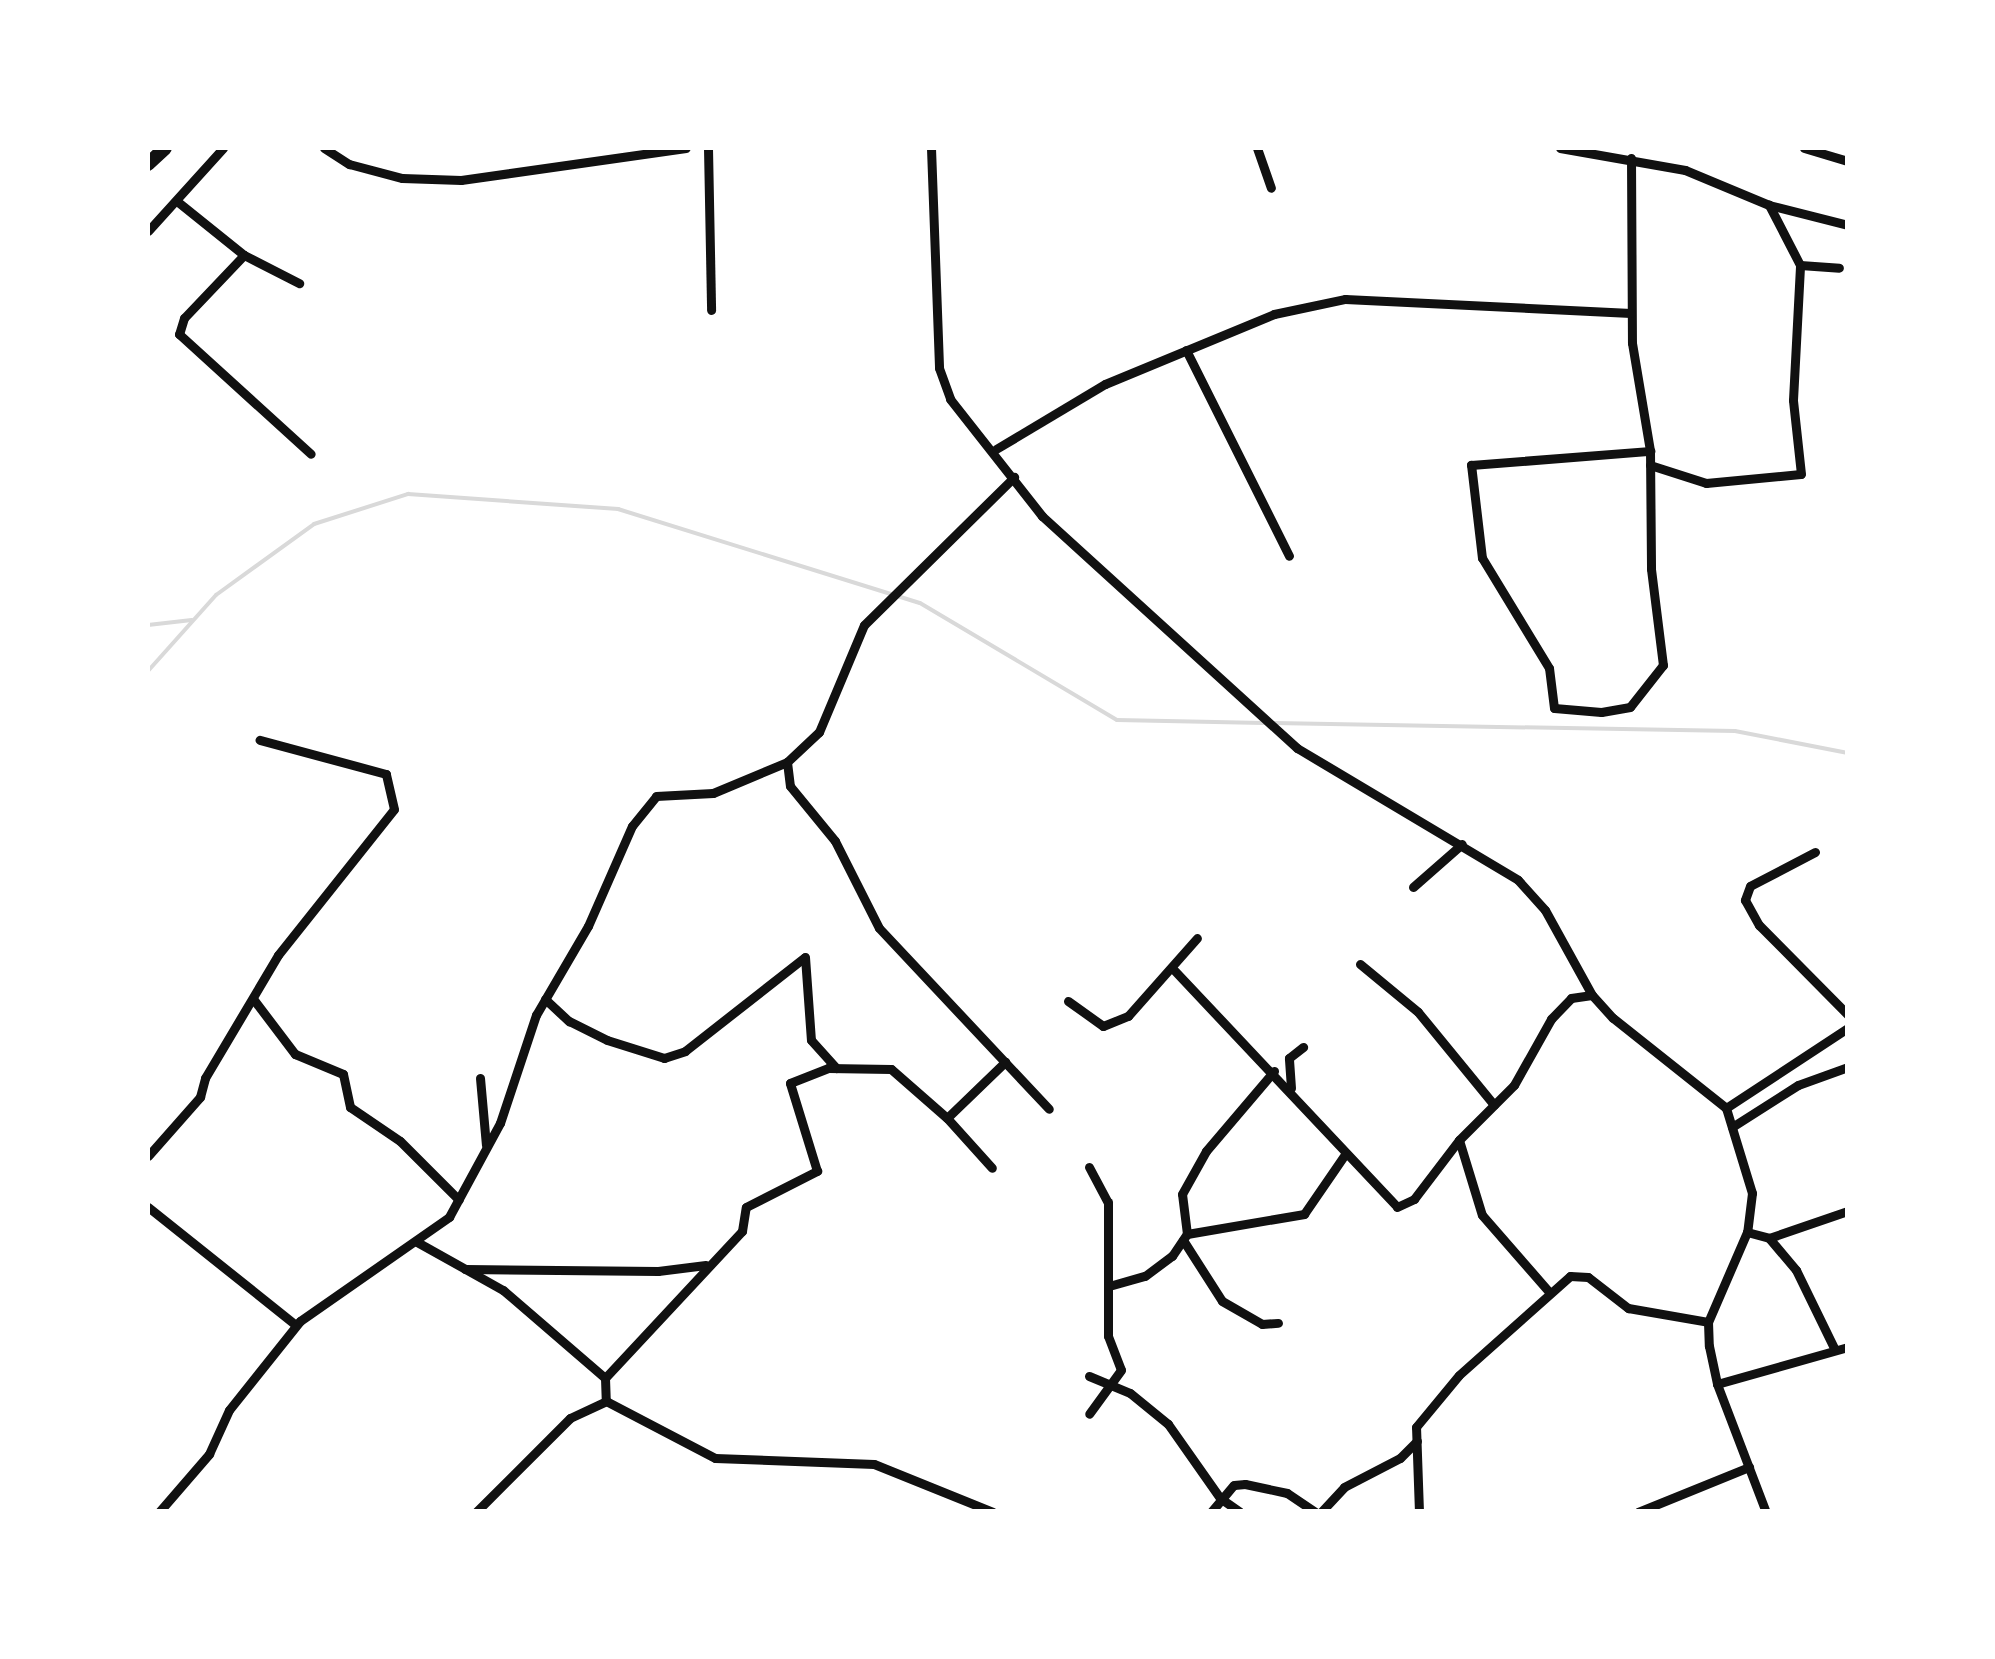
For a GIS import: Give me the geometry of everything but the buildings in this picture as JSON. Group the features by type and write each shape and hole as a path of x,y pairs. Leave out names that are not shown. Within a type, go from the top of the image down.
{"main road":[{"path":"148,164 165,148"}],"street":[{"path":"148,231 223,148"},
{"path":"324,148 349,164 402,178 461,180 686,148"},
{"path":"708,148 710,310"},
{"path":"931,148 939,368 950,399 996,449 1042,516 1237,699 1297,748 1518,880 1544,910 1592,995 1726,1108 1752,1194 1748,1232 1708,1322 1717,1384 1766,1512"},
{"path":"1257,148 1271,188"},
{"path":"1560,148 1685,170 1769,205 1848,224"},
{"path":"1804,148 1848,161"},
{"path":"1631,158 1631,313 1650,451 1651,569 1663,665 1630,707 1601,712 1554,708 1550,668 1482,558 1471,464 1650,451"},
{"path":"178,202 244,254 299,283"},
{"path":"1650,464 1706,483 1801,474 1792,400 1800,265 1769,205"},
{"path":"244,254 184,318 179,334 311,454"},
{"path":"1800,265 1840,268"},
{"path":"996,449 1051,411 1274,314 1345,300 1631,313"},
{"path":"1186,350 1289,556"},
{"path":"159,1512 210,1454 229,1410 296,1325 436,1230 459,1200 486,1148 546,999 588,926 632,826 656,796 713,794 787,762 818,732 864,625 891,604 1014,476"},
{"path":"148,1156 200,1097 205,1078 278,955 395,802 386,774 260,740"},
{"path":"787,762 790,786 835,841 879,928 1049,1109"},
{"path":"1413,887 1462,844"},
{"path":"1815,852 1750,886 1745,900 1759,925 1848,1015"},
{"path":"1068,1002 1103,1026 1128,1016 1174,970 1197,938"},
{"path":"546,999 595,1034 664,1058 685,1051 805,957 811,1040 836,1068"},
{"path":"1360,964 1418,1012 1494,1106"},
{"path":"1174,970 1274,1071 1397,1207 1414,1199 1458,1140 1514,1085 1550,1019 1571,998 1592,995"},
{"path":"254,1000 295,1054 343,1074 350,1107 400,1141 459,1200"},
{"path":"1726,1108 1848,1028"},
{"path":"1291,1091 1288,1058 1303,1047"},
{"path":"947,1118 1006,1062"},
{"path":"1732,1127 1798,1085 1848,1067"},
{"path":"606,1401 605,1378 742,1231 746,1207 816,1171 808,1126 790,1082 836,1068 891,1069 947,1118 992,1168"},
{"path":"1274,1071 1206,1151 1182,1194 1185,1236 1222,1302 1262,1324 1278,1323"},
{"path":"480,1078 486,1148"},
{"path":"1458,1140 1482,1214 1550,1292"},
{"path":"1109,1286 1145,1276 1185,1236 1304,1214 1346,1153"},
{"path":"1089,1167 1108,1202 1108,1336 1121,1370 1089,1414"},
{"path":"148,1207 296,1325"},
{"path":"1768,1238 1848,1211"},
{"path":"1748,1232 1768,1238 1796,1270 1835,1350"},
{"path":"417,1242 503,1290 605,1378"},
{"path":"465,1269 658,1272 708,1265"},
{"path":"1418,1512 1416,1426 1459,1376 1570,1276 1588,1277 1628,1308 1708,1322"},
{"path":"1717,1384 1848,1347"},
{"path":"1089,1376 1168,1424 1220,1498 1240,1512"},
{"path":"476,1512 570,1418 606,1401"},
{"path":"606,1401 715,1458 874,1464 993,1512"},
{"path":"1211,1512 1234,1485 1257,1485 1286,1493 1318,1512 1344,1488 1400,1458 1417,1441"},
{"path":"1638,1512 1749,1467"}],"waterway":[{"path":"148,671 216,595 314,524 408,494 618,509 920,603 1117,720 1264,723"},
{"path":"148,625 192,620"},
{"path":"1274,723 1735,731 1848,753"}]}
